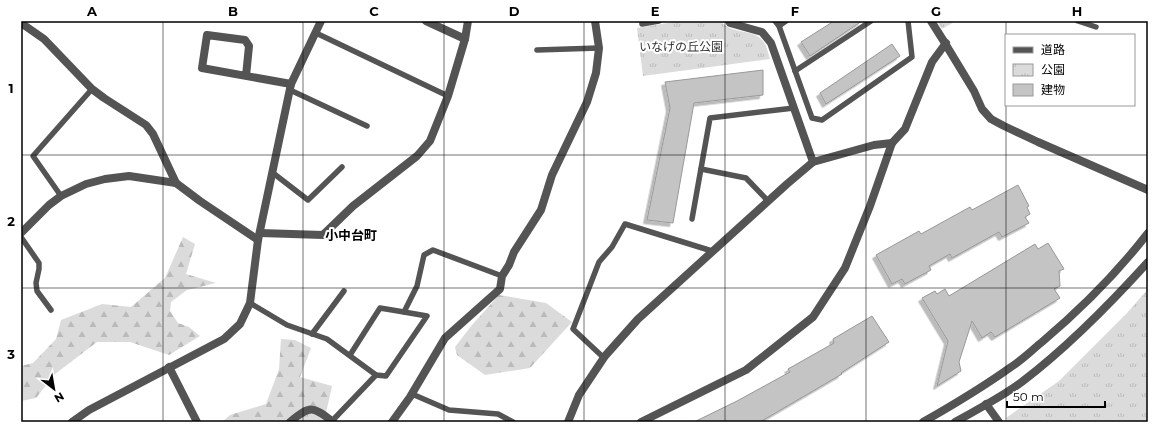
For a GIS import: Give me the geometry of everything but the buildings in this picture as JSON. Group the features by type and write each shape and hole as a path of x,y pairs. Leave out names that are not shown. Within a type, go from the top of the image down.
{"street":[{"path":"72,422 82,419 89,410 224,338 240,324 250,303 259,236 291,87 321,21"},
{"path":"426,21 465,39"},
{"path":"21,22 44,39 92,89 146,125 153,134 176,183 200,201 259,236 324,235 353,206 417,156 430,141 448,96 465,39 468,21"},
{"path":"392,422 412,394 445,338 500,290 502,276 509,265 514,252 541,210 552,175 587,102 596,73 599,48 595,21"},
{"path":"729,21 730,23 762,32 771,43 813,162"},
{"path":"931,21 946,43 974,91 982,109 991,119 1038,142 1148,190"},
{"path":"246,76 249,46 245,40 207,35 202,68 246,76 291,87"},
{"path":"641,422 746,370 813,317 845,268 870,206 892,143 905,129 932,62 946,43"},
{"path":"568,422 579,395 604,358 638,319 813,162 874,145 892,143"},
{"path":"21,233 49,205 61,196 86,184 105,179 129,176 176,183"},
{"path":"923,422 962,399 1012,366 1056,330 1096,292 1134,251 1148,233"},
{"path":"955,422 1022,382 1069,344 1109,305 1148,262"},
{"path":"169,367 197,422"},
{"path":"986,404 999,422"},
{"path":"290,422 308,409 313,409 320,412 332,422"}],"lane":[{"path":"642,21 642,24 659,21"},
{"path":"786,21 777,24 812,118 822,120 912,57 908,21"},
{"path":"795,71 871,21"},
{"path":"1078,21 1096,26"},
{"path":"316,33 448,96"},
{"path":"537,50 599,48"},
{"path":"291,87 367,126"},
{"path":"61,196 33,156 92,89"},
{"path":"692,219 710,118 794,108"},
{"path":"273,173 308,200 342,167"},
{"path":"701,169 746,178 768,201"},
{"path":"604,358 573,329 599,262 612,246 625,224 712,251"},
{"path":"21,237 39,263 36,283 37,291 51,310"},
{"path":"404,312 417,286 424,255 433,250 502,276"},
{"path":"312,334 344,291"},
{"path":"250,303 287,325 327,339 350,354 376,375 386,376 427,316 380,308 350,354"},
{"path":"332,422 376,375"},
{"path":"412,394 449,410 498,414 514,422"}],"green space":[{"name":"いなげの丘公園","path":"680,21 721,21 730,28 754,34 763,41 770,59 643,76 637,28"},
{"path":"937,21 956,21 942,29"},
{"path":"183,237 195,244 186,274 216,283 187,290 171,302 170,311 178,323 189,327 200,336 169,355 130,342 97,342 55,374 36,398 21,401 21,366 33,363 56,339 61,320 102,304 131,307 165,278"},
{"path":"1148,289 1148,422 1008,422 1006,418 1059,381 1127,313"},
{"path":"499,295 546,303 572,322 530,368 485,375 457,355 455,347 472,325"},
{"path":"281,339 295,340 311,348 300,377 332,386 324,422 222,422 230,415 266,404 279,369"},
{"path":"310,412 320,415 327,422 297,422"}],"district":[{"name":"小中台町","path":"351,235"}]}
